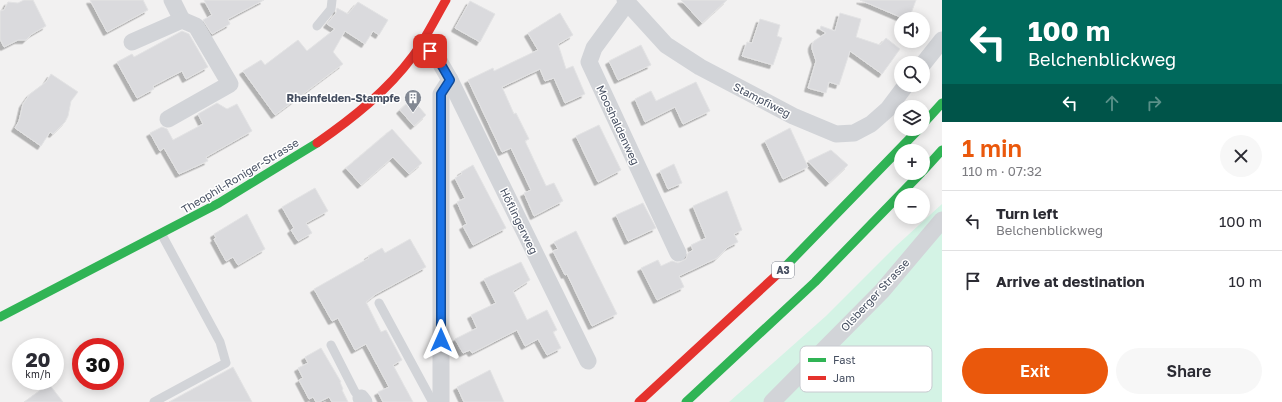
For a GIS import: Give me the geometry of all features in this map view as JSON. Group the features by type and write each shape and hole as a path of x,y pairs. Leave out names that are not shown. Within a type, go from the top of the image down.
{"main road":[{"name":"Theophil-Roniger-Strasse","path":"0,317 39,295 162,235 259,181 327,137 380,94 422,43 446,0"},
{"path":"930,116 942,103"},
{"name":"A3","path":"639,402 793,260 912,136"},
{"path":"930,163 942,150"},
{"path":"686,402 815,282 914,180"}],"street":[{"path":"168,119 230,84 196,26 182,20 172,0"},
{"name":"Stampfiweg","path":"626,1 666,45 700,67 793,116 836,134 854,133 872,124 888,109 901,92"},
{"name":"Mooshaldenweg","path":"626,1 594,48 589,62 678,253"},
{"path":"132,42 182,20"},
{"path":"929,56 941,41"},
{"name":"Höflingerweg","path":"422,43 438,59 450,80 588,362"},
{"path":"441,402 441,94 450,80"},
{"name":"Olsberger Strasse","path":"827,346 882,291 942,220"},
{"name":"Olsberger Strasse","path":"772,402 800,374"}],"lane":[{"path":"317,26 330,9 332,0"},
{"path":"154,402 226,363 220,342 162,235"},
{"path":"380,304 431,399 437,402"},
{"path":"331,345 356,392 362,400"}],"green space":[{"path":"942,204 942,402 729,402 826,316 920,224 930,224 930,215"}],"building":[{"path":"24,0 33,0 46,26 32,34 26,40 18,40 4,47 0,39 0,11 4,10 8,2 18,3"},
{"path":"90,0 143,0 148,10 107,32"},
{"path":"204,0 264,0 228,19 230,24 212,34 203,20 212,15"},
{"path":"681,0 727,0 702,23"},
{"path":"860,0 916,0 912,12 894,12 894,14"},
{"path":"470,1 495,14 480,42 455,28"},
{"path":"358,2 388,20 379,35 373,31 365,44 345,31 333,52 343,64 275,115 243,71 261,60 265,65 298,40 307,51 335,29 327,24 336,13 337,8 348,14"},
{"path":"560,13 573,35 558,44 566,69 573,66 585,94 565,103 554,78 545,81 540,69 502,87 514,114 516,113 529,139 525,141 546,186 554,183 563,201 534,216 524,193 531,190 511,148 502,152 468,80 493,68 494,71 538,50 528,33"},
{"path":"840,13 861,19 856,37 880,45 886,38 894,44 894,48 900,49 882,74 850,51 839,85 829,82 826,93 808,88 816,61 812,45 814,41 826,33 820,29 821,26 835,31"},
{"path":"760,19 780,25 777,36 782,38 773,65 742,56 747,42 752,43"},
{"path":"182,31 189,34 208,67 186,79 182,71 153,86 154,89 137,98 117,62 132,54 134,57"},
{"path":"641,45 651,65 618,80 609,61"},
{"path":"51,74 78,92 71,101 68,116 65,122 53,134 50,132 41,146 15,128 19,121 23,104 30,94 46,82"},
{"path":"696,82 710,111 683,124 675,107 645,122 635,99 651,91 656,101"},
{"name":"Rheinfelden-Stampfe","path":"412,99 426,115 414,126 400,110"},
{"path":"217,103 227,109 237,104 252,131 206,157 208,161 179,174 164,148 160,151 150,133 162,127 167,129 173,140 203,124 198,114"},
{"path":"599,125 621,170 598,182 576,136"},
{"path":"790,128 808,167 783,179 765,141"},
{"path":"392,129 422,163 409,174 393,157 361,185 346,168"},
{"path":"831,150 848,165 829,183 808,161"},
{"path":"674,164 682,183 668,189 660,171"},
{"path":"473,165 506,228 473,245 463,226 467,224 457,202 465,198 455,178 462,174 461,172"},
{"path":"315,188 328,211 306,223 312,233 298,241 291,230 294,228 282,207"},
{"path":"727,191 742,230 734,234 738,242 728,247 717,258 679,276 684,287 657,300 641,268 658,260 661,266 672,261 678,263 686,259 688,253 693,250 691,245 706,238 693,206"},
{"path":"643,203 656,228 628,241 616,215"},
{"path":"247,214 265,249 238,265 233,257 226,261 214,239 216,238 214,234"},
{"path":"576,231 617,314 592,326 567,274 565,275 553,251 558,249 554,242"},
{"path":"410,239 426,267 376,294 366,302 381,332 386,330 402,360 393,365 413,402 383,402 378,392 389,387 366,344 355,350 338,318 332,321 314,289 369,258 368,256 382,248 385,253"},
{"path":"521,262 530,280 513,291 527,320 547,310 557,330 553,332 561,348 547,355 538,339 525,346 517,330 472,353 470,350 463,353 455,339 477,328 471,315 496,303 484,279"},
{"path":"321,348 341,382 342,390 348,402 332,402 329,397 319,402 316,402 313,397 309,399 299,380 303,378 298,368 308,363 305,357"},
{"path":"233,367 252,402 169,402"},
{"path":"490,370 504,402 464,402 457,387"},
{"path":"41,390 54,390 63,402 24,402"}],"traffic: fast":[{"path":"930,116 942,103"},
{"path":"782,270 912,136"},
{"path":"0,317 219,203 317,143"},
{"path":"930,163 942,150"},
{"path":"686,402 815,282 914,180"}],"traffic: jam":[{"path":"317,143 344,124 369,103 403,69 418,49 446,0"},
{"path":"639,402 782,270"}],"place":[{"name":"Rheinfelden-Stampfe","path":"413,113"}],"route":[{"path":"430,51 438,59 450,80 441,94 441,340"}]}
